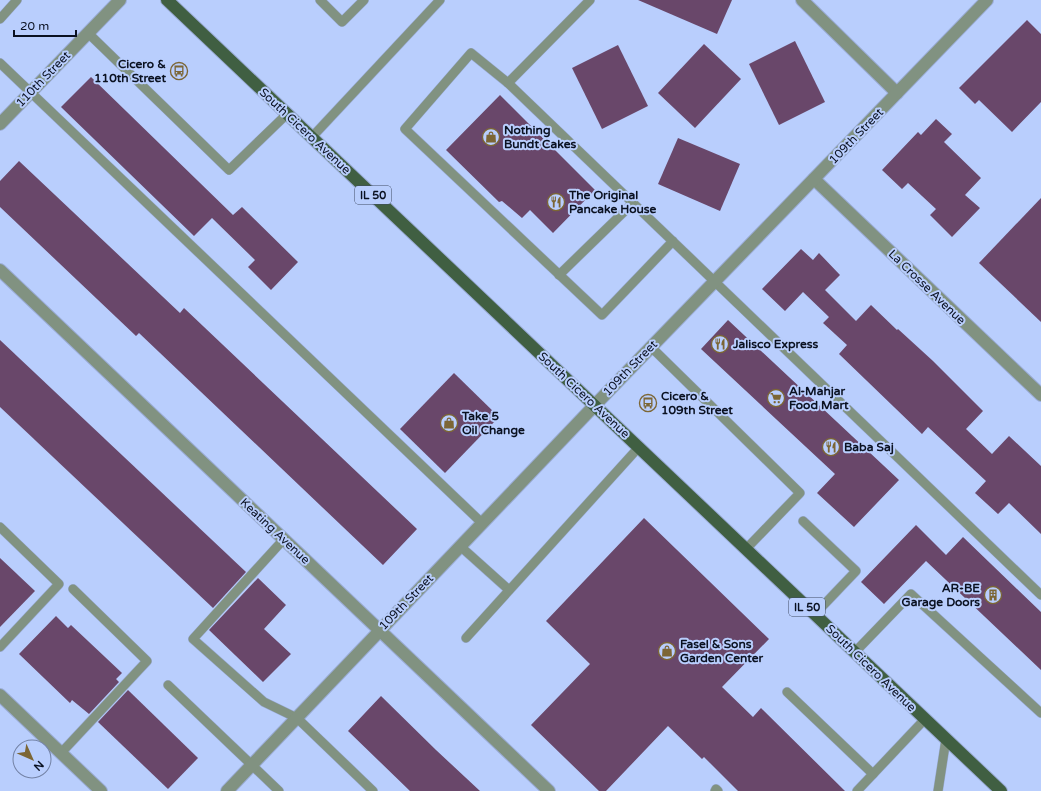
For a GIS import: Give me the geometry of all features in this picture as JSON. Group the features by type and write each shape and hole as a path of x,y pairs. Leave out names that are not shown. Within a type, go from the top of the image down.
{"main road":[{"name":"South Cicero Avenue","path":"167,0 1001,791"}],"street":[{"name":"110th Street","path":"0,124 120,0"},
{"path":"802,0 897,93"},
{"name":"109th Street","path":"227,791 714,281 987,0"},
{"name":"La Crosse Avenue","path":"814,179 1041,395"},
{"name":"Keating Avenue","path":"0,270 549,791"},
{"path":"0,695 100,791"}],"lane":[{"path":"0,18 17,0"},
{"path":"320,0 342,22 364,0"},
{"path":"312,137 440,0"},
{"path":"508,83 590,0"},
{"path":"88,33 229,170 287,114"},
{"path":"673,241 602,315 404,129 471,53 508,83 673,241 1041,595"},
{"path":"0,63 482,523"},
{"path":"559,275 633,203"},
{"path":"651,347 800,493 746,549"},
{"path":"466,638 639,447"},
{"path":"803,521 856,571 815,614"},
{"path":"0,526 59,584 0,647"},
{"path":"284,539 193,639 264,702 297,718 373,791"},
{"path":"460,546 509,590"},
{"path":"61,753 147,661 73,589"},
{"path":"855,652 911,594 1041,713"},
{"path":"168,685 279,791"},
{"path":"787,692 873,774"},
{"path":"857,791 925,719"},
{"path":"938,791 946,739"},
{"path":"715,791 716,789 718,791"}],"building":[{"path":"638,0 732,0 717,34"},
{"path":"1027,20 1041,34 1041,102 1012,132 979,100 975,104 959,88"},
{"path":"795,41 825,102 779,125 749,64"},
{"path":"704,44 741,79 695,128 658,93"},
{"path":"618,45 648,106 602,129 572,68"},
{"path":"91,77 233,215 242,207 298,262 271,290 248,267 255,260 212,218 194,236 61,107"},
{"path":"500,95 595,190 553,233 530,210 522,218 502,201 499,202 446,150"},
{"path":"936,119 952,134 944,142 981,178 965,195 980,208 952,237 930,215 936,209 908,183 902,189 882,170 918,132 921,135"},
{"path":"678,138 740,164 720,211 658,184"},
{"path":"19,161 180,313 184,308 417,529 383,565 139,333 136,336 0,207 0,181"},
{"path":"1041,198 1041,322 979,263"},
{"path":"801,249 813,260 819,253 840,275 825,290 856,321 871,305 933,361 983,411 966,429 992,454 1009,436 1041,466 1041,534 1009,503 998,514 975,493 986,481 928,427 922,434 839,354 847,345 823,323 829,317 803,292 785,311 762,289"},
{"path":"728,320 899,480 854,527 817,493 835,474 701,349"},
{"path":"0,340 246,572 213,608 0,407"},
{"name":"Take 5 Oil Change","path":"454,373 499,417 445,473 400,429"},
{"name":"Fasel & Sons Garden Center","path":"644,518 769,639 722,687 753,717 761,708 845,791 738,791 704,757 702,759 668,726 606,791 599,791 531,725 590,664 546,621"},
{"name":"AR-BE Garage Doors","path":"916,525 946,555 963,537 1041,612 1041,670 926,561 884,604 861,582"},
{"path":"0,558 35,591 0,627"},
{"path":"258,578 286,605 264,629 291,654 263,682 209,630"},
{"path":"56,616 68,628 71,625 122,673 116,679 119,682 89,714 72,700 70,703 19,654"},
{"path":"128,690 198,758 168,789 98,722"},
{"path":"381,696 480,791 410,791 348,731"}],"place":[{"name":"Cicero & 110th Street","path":"179,71"},
{"name":"Nothing Bundt Cakes","path":"491,137"},
{"name":"The Original Pancake House","path":"556,202"},
{"name":"Jalisco Express","path":"720,344"},
{"name":"Al-Mahjar Food Mart","path":"776,398"},
{"name":"Cicero & 109th Street","path":"648,403"},
{"name":"Take 5 Oil Change","path":"449,423"},
{"name":"Baba Saj","path":"831,447"},
{"name":"AR-BE Garage Doors","path":"993,595"},
{"name":"Fasel & Sons Garden Center","path":"667,651"}]}
